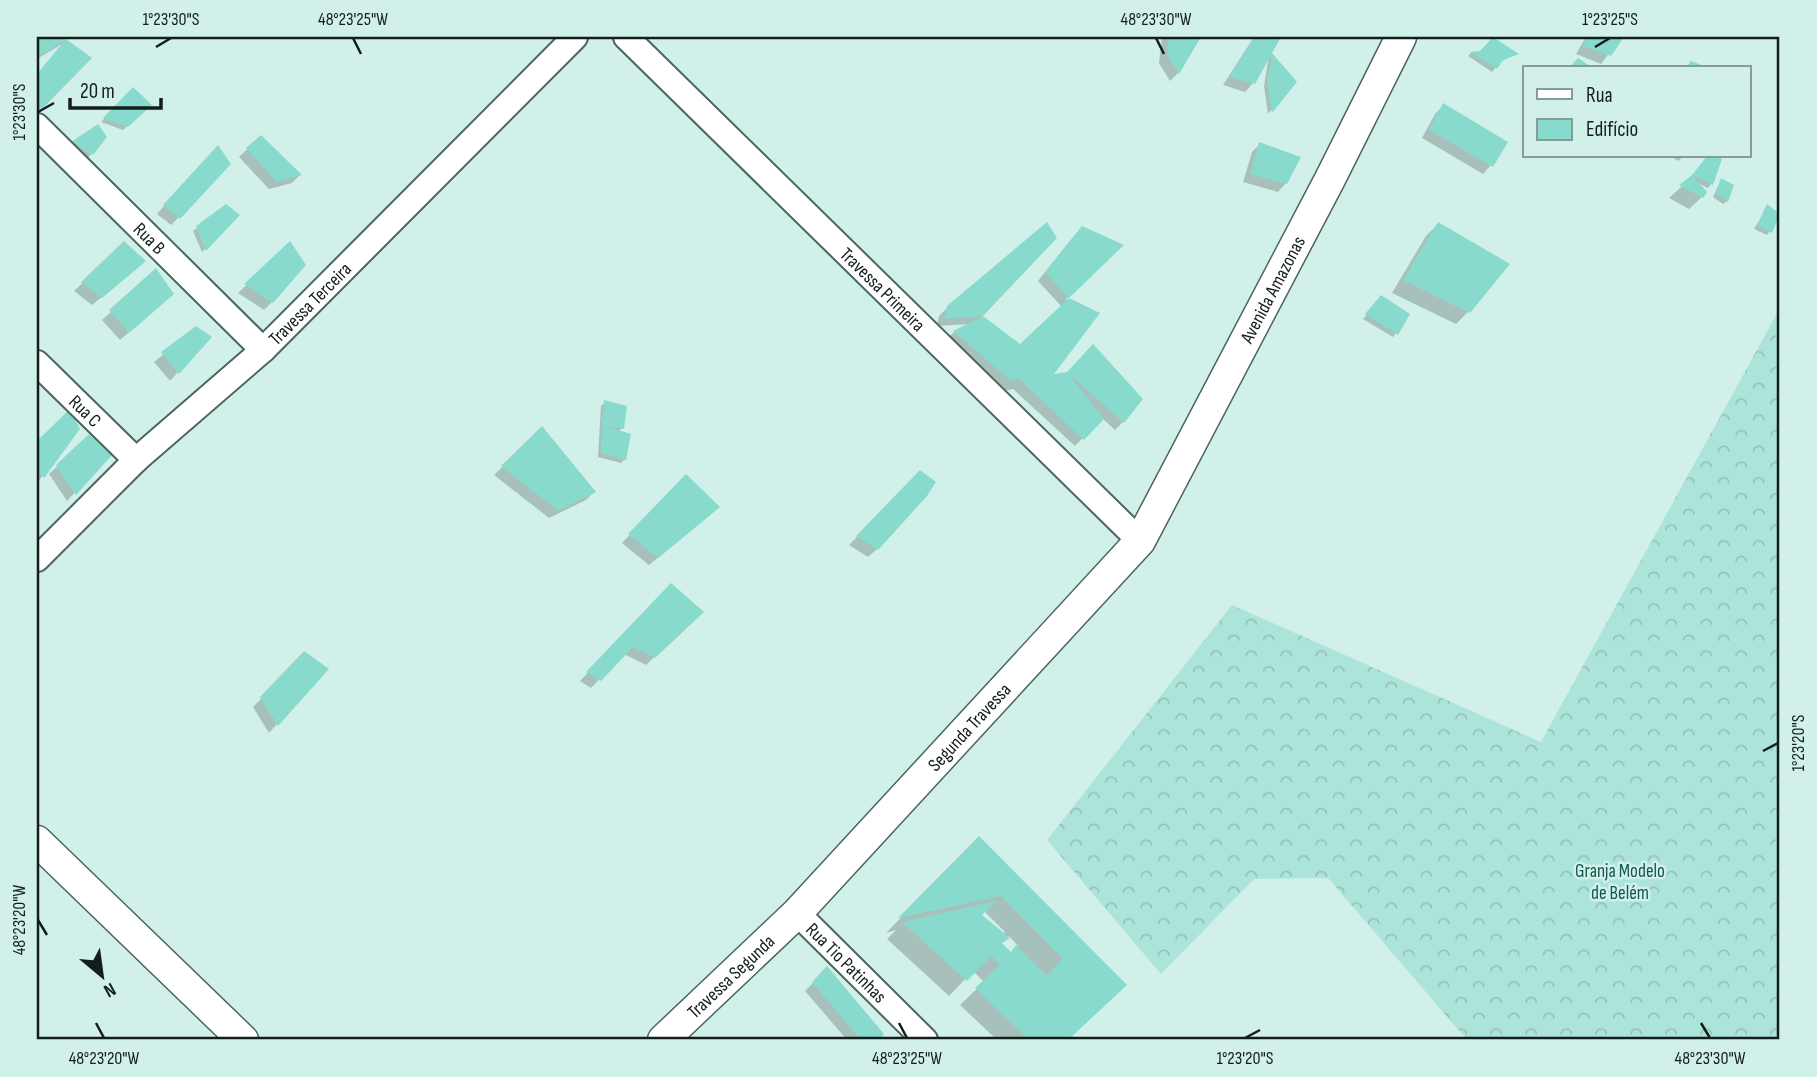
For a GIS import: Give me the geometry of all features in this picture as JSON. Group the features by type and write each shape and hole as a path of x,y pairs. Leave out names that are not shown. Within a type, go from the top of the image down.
{"street":[{"name":"Travessa Terceira","path":"37,559 136,460 263,350 575,37"},
{"name":"Travessa Primeira","path":"626,37 1140,541"},
{"name":"Avenida Amazonas","path":"1140,541 1330,179 1401,37"},
{"name":"Rua B","path":"37,126 263,350"},
{"name":"Rua C","path":"37,363 136,460"},
{"name":"Segunda Travessa","path":"797,912 1140,541"},
{"path":"37,841 243,1040"},
{"name":"Travessa Segunda","path":"663,1040 797,912"},
{"name":"Rua Tio Patinhas","path":"797,912 925,1040"}],"green space":[{"name":"Granja Modelo de Belém","path":"1780,308 1780,1040 1467,1040 1328,878 1254,879 1161,974 1047,840 1232,605 1541,742"}],"building":[{"path":"37,37 63,37 66,39 37,58"},
{"path":"1169,37 1201,37 1179,74 1167,54"},
{"path":"1255,37 1281,37 1255,84 1229,77"},
{"path":"1493,37 1519,54 1503,60 1497,69 1470,52 1480,51"},
{"path":"1588,37 1624,37 1611,56 1582,46"},
{"path":"66,39 92,58 43,108 37,103 37,74"},
{"path":"1272,53 1297,82 1272,113 1267,82"},
{"path":"1578,58 1590,66 1571,66"},
{"path":"1691,61 1704,66 1687,66"},
{"path":"133,87 152,105 128,127 103,118"},
{"path":"1443,103 1508,142 1493,167 1429,130"},
{"path":"98,124 107,137 93,155 71,142"},
{"path":"261,135 302,175 277,182 246,148"},
{"path":"1259,142 1301,157 1287,184 1250,174"},
{"path":"218,145 231,164 180,219 163,205"},
{"path":"1705,158 1722,159 1713,185 1692,175"},
{"path":"1692,175 1707,192 1703,198 1679,185"},
{"path":"1721,178 1734,185 1728,202 1716,193"},
{"path":"226,204 240,215 206,251 196,226"},
{"path":"1767,204 1780,214 1772,233 1757,225"},
{"path":"1047,222 1057,238 983,316 944,319 947,306"},
{"path":"1438,222 1510,264 1470,313 1403,280"},
{"path":"1082,226 1124,245 1069,298 1045,272"},
{"path":"124,241 146,261 102,298 81,282"},
{"path":"290,241 306,265 273,303 244,284"},
{"path":"156,268 174,294 129,333 109,310"},
{"path":"1381,295 1410,314 1398,335 1365,314"},
{"path":"1069,298 1100,313 1054,374 1067,372 1104,419 1084,440 1019,379 1010,380 953,331 983,316 1020,344"},
{"path":"196,326 212,337 179,374 161,352"},
{"path":"1093,344 1143,399 1124,423 1067,372"},
{"path":"604,400 627,406 624,429 602,425"},
{"path":"70,409 80,429 44,478 37,470 37,441"},
{"path":"602,425 631,434 626,460 601,453"},
{"path":"542,426 596,492 558,511 501,466"},
{"path":"89,434 112,455 76,495 56,465"},
{"path":"920,470 936,482 927,496 878,550 856,536"},
{"path":"686,474 720,507 658,558 628,534"},
{"path":"671,583 704,612 655,658 633,647 601,681 586,672"},
{"path":"304,651 329,669 278,726 260,697"},
{"path":"979,836 1127,985 1068,1040 1029,1040 975,988 1000,965 991,956 967,981 902,922 996,901 982,915 1010,938 1002,943 1011,952 1016,945 1047,976 1063,959 1001,896 898,918"},
{"path":"827,966 884,1034 879,1040 861,1040 812,982"}]}
